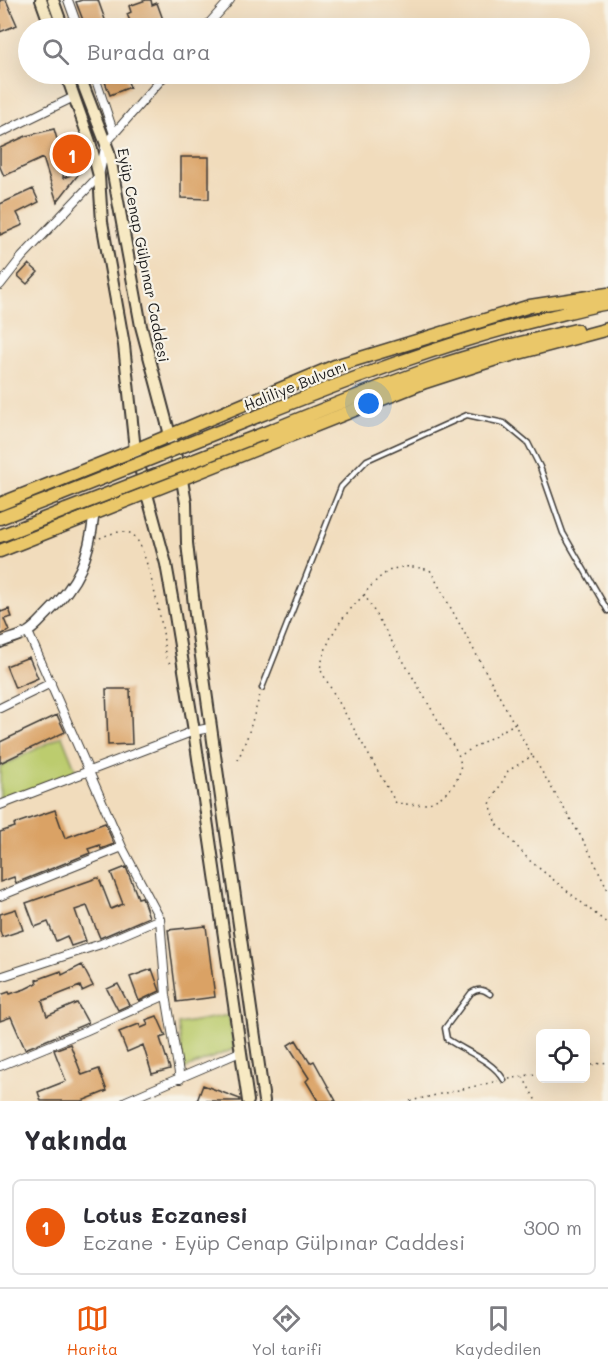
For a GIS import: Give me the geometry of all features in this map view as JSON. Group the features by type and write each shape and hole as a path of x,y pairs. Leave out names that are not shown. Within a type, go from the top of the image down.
{"highway":[{"path":"0,504 335,366 530,306 608,294"},
{"name":"Haliliye Bulvarı","path":"0,518 362,374 506,328 608,303"},
{"path":"0,536 437,366 516,344 608,323"},
{"path":"0,551 425,382 493,360 608,329"}],"main road":[{"path":"41,0 47,18"},
{"path":"53,0 59,18"},
{"path":"69,84 90,142 99,176 102,222 124,345 135,450 166,564 185,671 248,1101"},
{"name":"Eyüp Cenap Gülpınar Caddesi","path":"83,84 106,143 141,326 171,435 186,502 187,543 195,614 264,1101"}],"street":[{"path":"68,0 74,18"},
{"path":"214,18 230,0"},
{"path":"97,84 114,134"},
{"path":"0,285 22,257 99,176 106,143 157,84"},
{"path":"0,133 74,97"},
{"path":"0,643 28,632 60,602 73,585 85,562 91,542 94,515"},
{"path":"28,632 122,847 160,919 166,995 180,1079"},
{"path":"0,708 51,683"},
{"path":"0,805 194,731 210,728"},
{"path":"0,896 122,847"},
{"path":"0,977 101,944 160,919"},
{"path":"0,1066 166,995"},
{"path":"126,1101 240,1052"}],"lane":[{"path":"262,688 341,487 367,460 467,415 504,423 528,443 540,467 563,533 608,611"},
{"path":"490,994 477,989 471,993 445,1028 447,1039 499,1071 504,1080"}],"path":[{"path":"91,542 102,536 121,531 133,534 139,541 146,560 163,632 165,658 170,665 185,671"},
{"path":"364,594 462,764 458,778 446,794 429,803 412,805 396,803 320,669 324,650 343,616 375,581 394,568 411,566 430,570 516,723 532,756 586,845 608,890"},
{"path":"238,760 262,688"},
{"path":"459,756 516,723"},
{"path":"532,756 508,771 490,804 497,824 529,860 608,924"},
{"path":"590,1065 608,1062"},
{"path":"410,1101 536,1074"},
{"path":"522,1076 536,1101"}],"green space":[{"path":"62,736 77,773 0,802 0,767"},
{"path":"229,1015 234,1049 184,1069 178,1024"}],"building":[{"path":"0,0 6,0 17,25 0,32"},
{"path":"98,0 104,18 82,18 76,2"},
{"path":"151,0 152,5 157,3 162,18 129,18 127,14 131,12 129,6"},
{"path":"106,84 129,84 130,87 110,95"},
{"path":"54,129 64,163 63,178 81,171 57,202 43,158 4,176 0,167 0,148 26,136"},
{"path":"181,157 209,157 209,199 181,198"},
{"path":"33,189 39,202 17,213 23,225 0,235 0,204"},
{"path":"29,264 38,272 27,284 18,276"},
{"path":"0,609 1,612 9,609 12,617 4,619 9,631 0,635"},
{"path":"29,657 38,678 15,688 6,666"},
{"path":"106,689 130,689 132,744 108,745"},
{"path":"57,715 65,732 0,763 0,742"},
{"path":"55,810 65,838 105,823 114,844 101,849 100,845 88,849 90,853 16,883 14,877 0,882 0,832 15,827 14,824"},
{"path":"126,867 138,898 142,897 149,917 100,938 87,906 75,910 86,941 71,946 67,936 56,941 48,922 35,927 26,903 97,878 99,878 111,909 123,904 111,873"},
{"path":"16,909 23,930 2,937 0,914"},
{"path":"206,926 215,997 177,1002 168,930"},
{"path":"82,965 93,986 82,991 80,986 42,1001 47,1016 77,1003 88,1023 25,1049 11,1017 0,1021 0,995 25,989 37,983 36,980 61,971 62,975"},
{"path":"152,969 160,991 139,1001 130,977"},
{"path":"118,984 129,1005 118,1010 107,989"},
{"path":"157,1016 166,1036 160,1038 170,1069 152,1074 143,1045 127,1052 119,1032 139,1024 141,1028 148,1025 146,1020"},
{"path":"296,1040 310,1063 314,1061 336,1101 318,1101 306,1081 309,1078 288,1045"},
{"path":"70,1044 82,1075 99,1069 107,1091 82,1101 41,1101 38,1092 66,1081 54,1050"},
{"path":"203,1085 240,1099 240,1101 197,1101"}],"place":[{"name":"Lotus Eczanesi","path":"72,154"}]}
